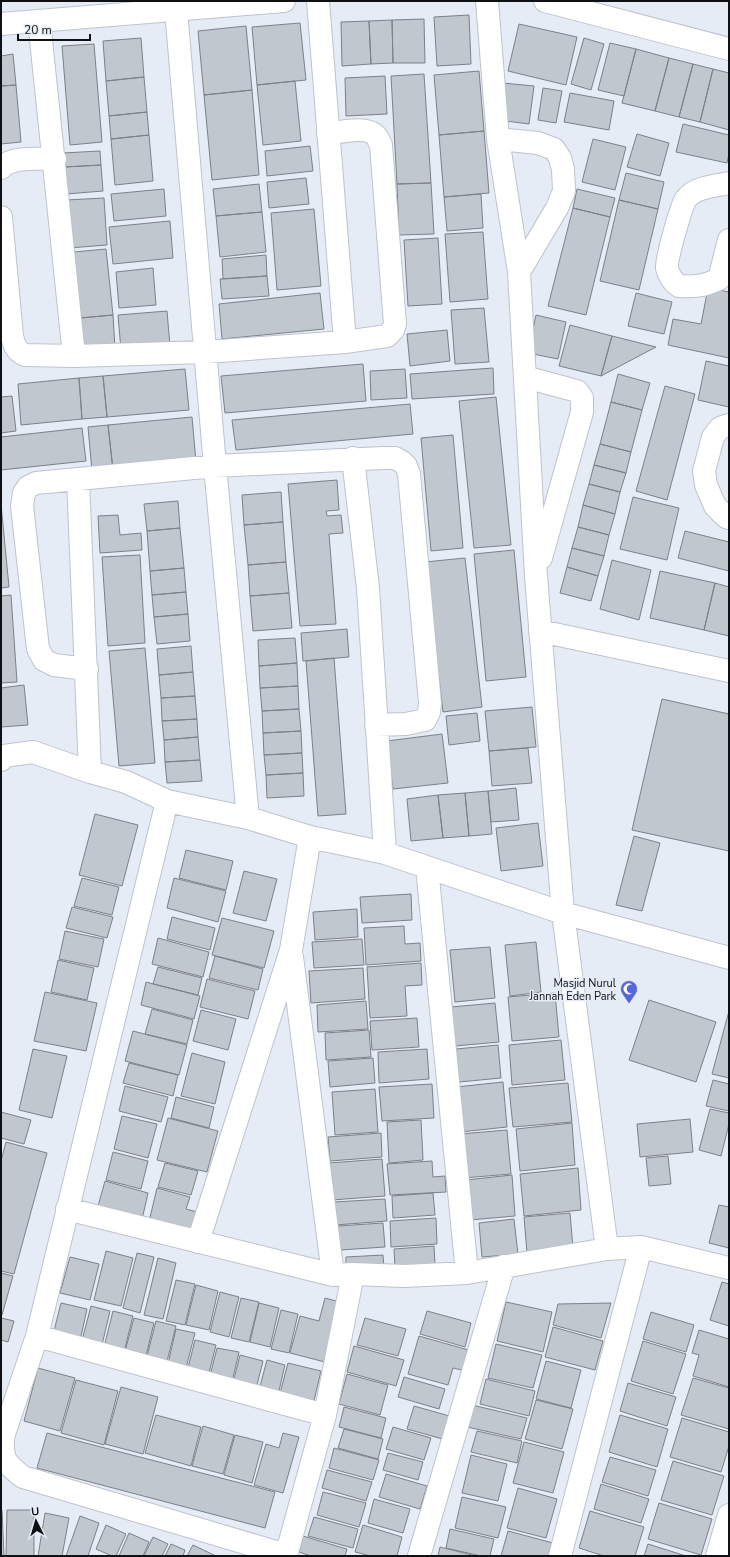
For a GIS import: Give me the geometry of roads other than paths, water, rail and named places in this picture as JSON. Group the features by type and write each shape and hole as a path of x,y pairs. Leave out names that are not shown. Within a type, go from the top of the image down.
{"street":[{"path":"1,24 284,1"},
{"path":"318,1 345,342"},
{"path":"487,1 498,139 519,272 536,576 563,912 607,1250"},
{"path":"545,1 729,49"},
{"path":"176,10 215,466 248,818"},
{"path":"39,21 55,159 74,356"},
{"path":"1,217 12,336 15,346 19,352 25,355 74,356 206,352 345,342 386,336 395,324 381,145 376,136 368,131 360,130 328,134"},
{"path":"498,139 538,143 554,149 560,158 563,169 564,191 557,208 519,272"},
{"path":"1,168 5,164 22,160 55,159"},
{"path":"729,183 702,188 692,193 686,199 681,209 667,267 673,281 678,286 696,287 719,279 729,240"},
{"path":"525,377 576,391 582,398 582,412 536,576"},
{"path":"729,425 720,428 713,438 704,472 706,484 716,506 726,517 729,518"},
{"path":"353,458 368,588 385,853"},
{"path":"87,669 68,668 54,665 44,660 38,649 22,506 22,498 28,487 36,484 78,479 215,466 353,458 395,458 406,466 409,474 429,696 429,712 425,720 406,724 376,725"},
{"path":"78,479 87,669 90,772"},
{"path":"540,631 729,671"},
{"path":"1,760 4,756 33,752 90,772 126,782 167,801 248,818 310,837 385,853 563,912 729,958"},
{"path":"167,801 37,1336 3,1437 2,1454 9,1466 23,1477 286,1556 325,1415 343,1274 291,950"},
{"path":"198,1242 291,950 310,837"},
{"path":"428,868 466,1273"},
{"path":"67,1209 198,1242 343,1274 404,1276 466,1273 607,1250 641,1247 729,1268"},
{"path":"560,1556 641,1247"},
{"path":"419,1556 504,1266"},
{"path":"37,1336 325,1415"},
{"path":"717,1556 729,1515"}],"place":[{"name":"Masjid Nurul Jannah Eden Park","path":"629,1004"}]}
